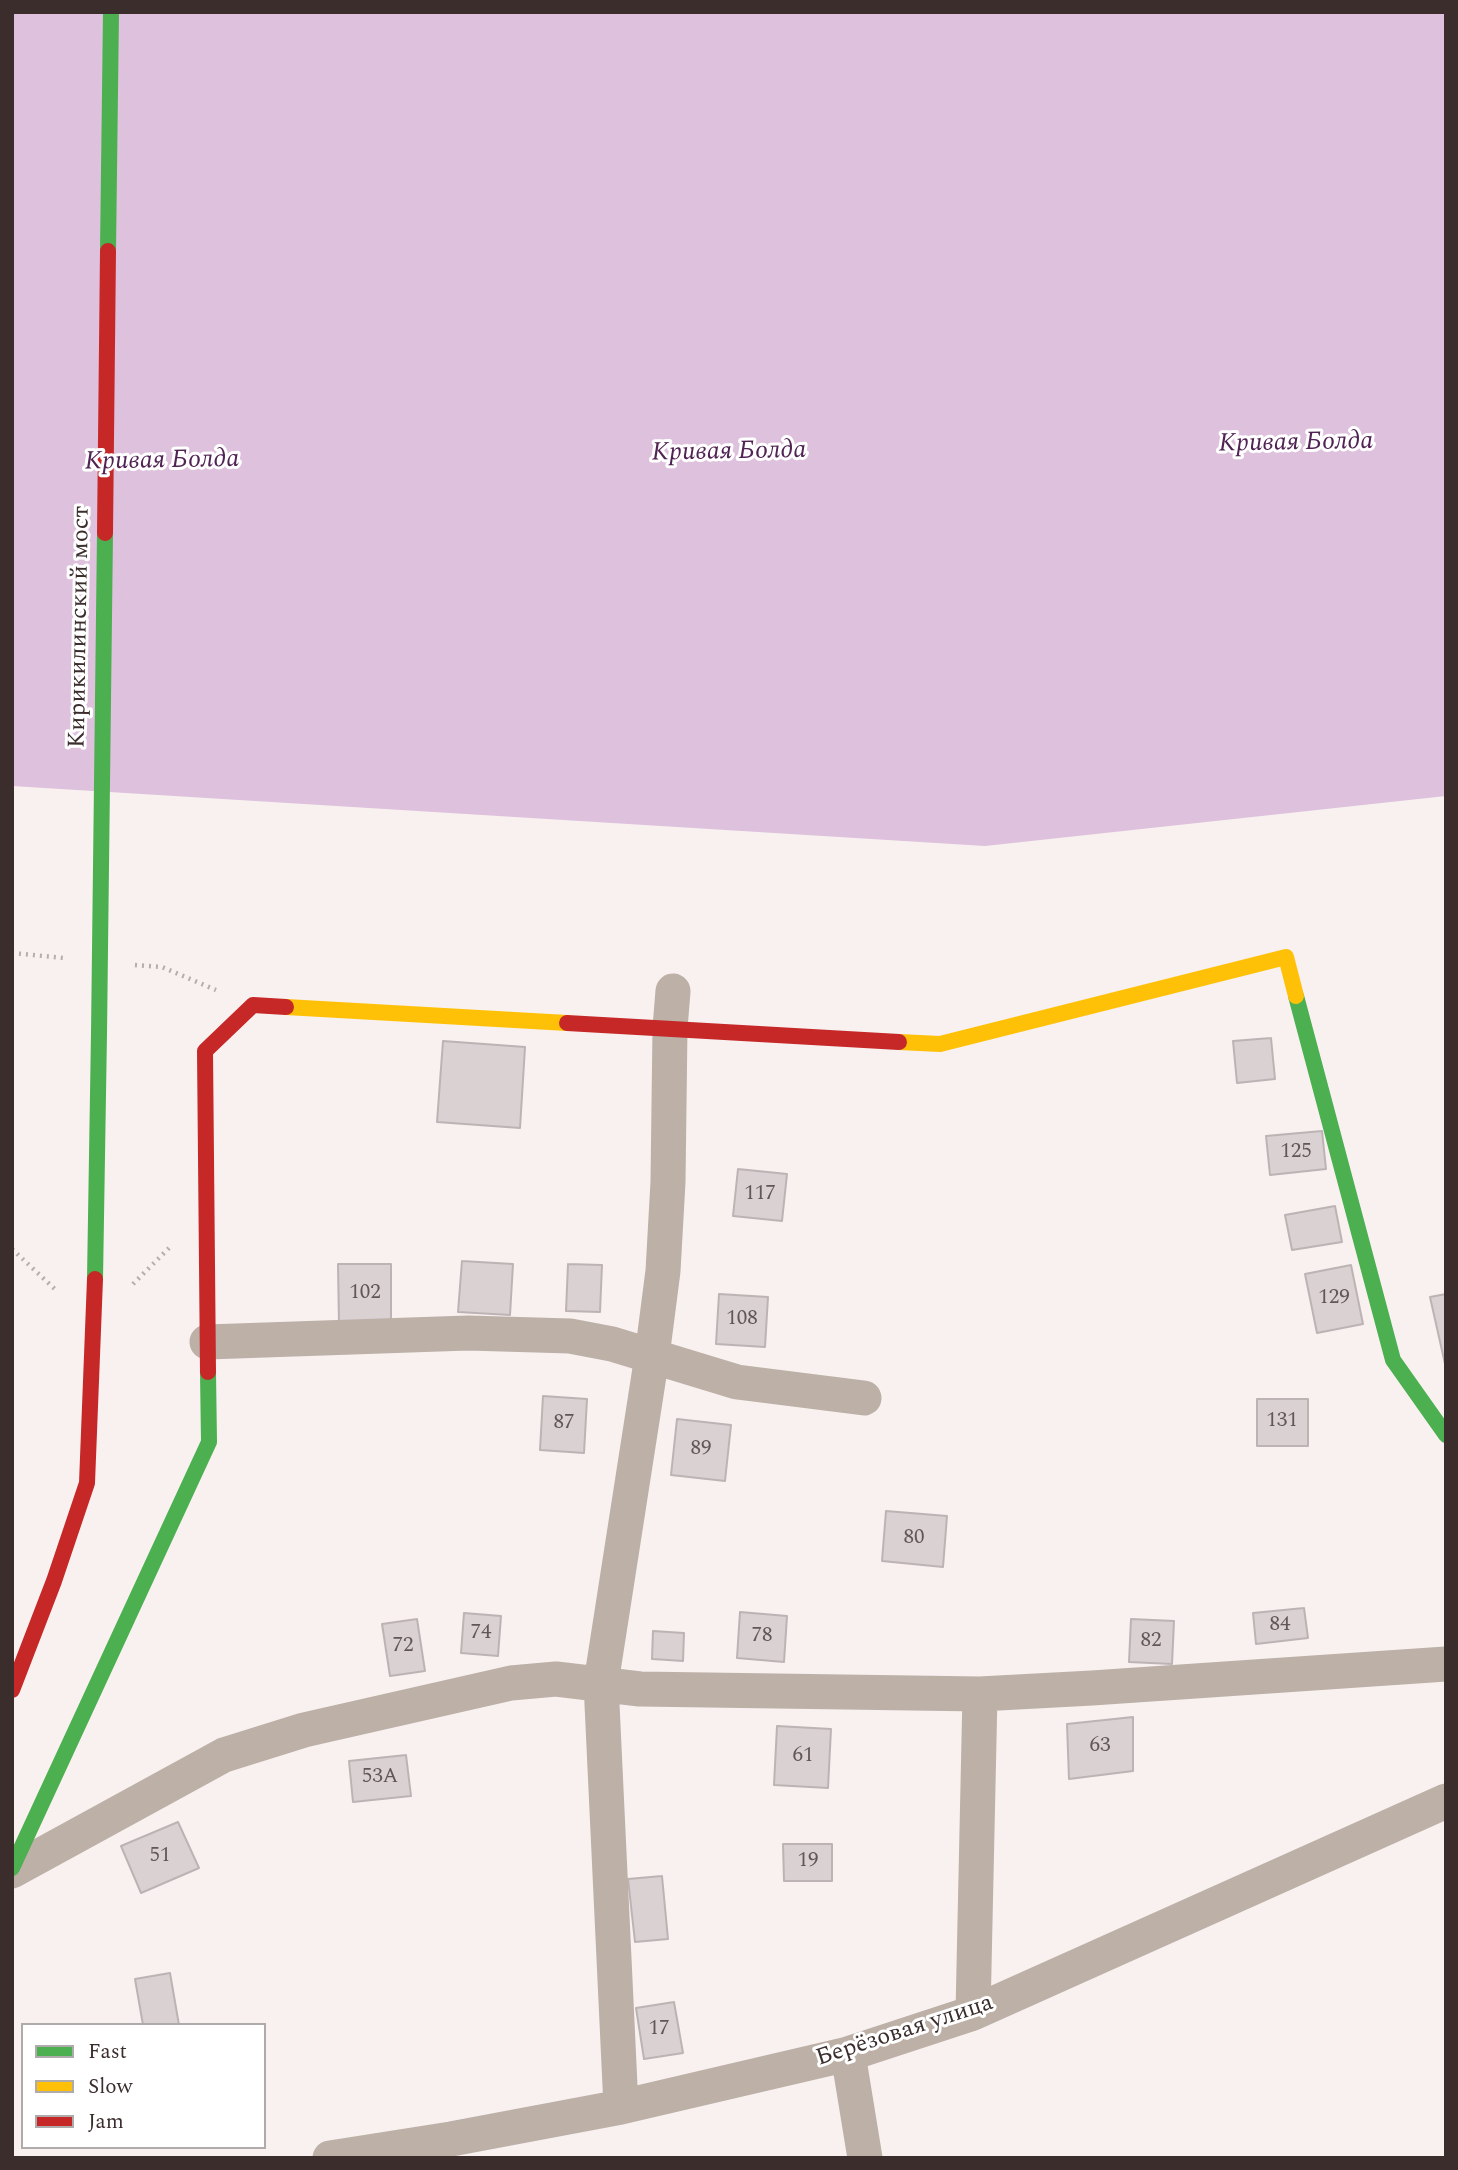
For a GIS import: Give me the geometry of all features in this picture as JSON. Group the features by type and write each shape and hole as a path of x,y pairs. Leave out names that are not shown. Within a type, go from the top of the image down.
{"street":[{"name":"Кирикилинский мост","path":"12,1690 54,1581 87,1483 99,1033 111,12"},
{"path":"12,1870 209,1443 205,1051 253,1005 940,1044 1286,957 1393,1360 1446,1435"},
{"path":"621,2107 601,1683 663,1271 673,991"},
{"path":"207,1342 468,1333 570,1336 612,1344 737,1382 864,1398"},
{"path":"12,1870 224,1755 304,1730 511,1683 556,1679 640,1689 980,1694 1446,1664"},
{"path":"973,2012 980,1694"},
{"name":"Берёзовая улица","path":"330,2158 451,2148 848,2054 973,2012 1045,1982 1446,1801"},
{"path":"848,2054 865,2158"}],"path":[{"path":"132,1285 207,1210"},
{"path":"12,1249 60,1293"}],"water":[{"name":"Кривая Болда","path":"12,12 1446,12 1446,796 985,846 12,786"}],"building":[{"path":"1271,1038 1275,1079 1237,1083 1233,1041"},
{"path":"443,1041 525,1047 520,1128 437,1122"},
{"path":"1322,1131 1326,1169 1270,1175 1266,1136"},
{"path":"738,1169 787,1174 782,1221 733,1216"},
{"path":"1335,1206 1342,1242 1292,1250 1285,1215"},
{"path":"462,1261 513,1264 510,1315 458,1312"},
{"path":"338,1264 391,1264 391,1324 339,1325"},
{"path":"568,1264 602,1265 600,1312 566,1311"},
{"path":"1351,1265 1363,1324 1317,1333 1305,1274"},
{"path":"719,1294 768,1297 765,1347 716,1344"},
{"path":"1446,1294 1446,1364 1445,1364 1430,1297"},
{"path":"543,1396 587,1399 584,1453 540,1450"},
{"path":"1257,1399 1308,1399 1308,1446 1257,1446"},
{"path":"677,1419 731,1425 725,1481 671,1475"},
{"path":"886,1511 947,1516 943,1567 882,1561"},
{"path":"1304,1608 1308,1638 1256,1644 1253,1613"},
{"path":"740,1612 787,1616 784,1662 737,1658"},
{"path":"464,1613 501,1616 498,1656 461,1653"},
{"path":"417,1619 425,1671 390,1676 382,1624"},
{"path":"1131,1619 1174,1621 1172,1664 1129,1662"},
{"path":"653,1631 684,1633 683,1661 652,1659"},
{"path":"1133,1717 1133,1771 1069,1779 1067,1724"},
{"path":"777,1726 831,1729 828,1788 774,1785"},
{"path":"406,1755 411,1796 353,1802 349,1761"},
{"path":"178,1822 199,1868 141,1893 121,1846"},
{"path":"783,1844 832,1844 832,1881 784,1881"},
{"path":"662,1876 668,1939 635,1942 628,1879"},
{"path":"170,1973 179,2023 143,2023 135,1979"},
{"path":"674,2002 683,2053 644,2059 636,2008"}],"traffic: fast":[{"path":"108,251 111,12"},
{"path":"99,1033 105,533"},
{"path":"1296,996 1393,1360 1446,1435"},
{"path":"95,1279 99,1033"},
{"path":"12,1868 209,1442 208,1372"}],"traffic: slow":[{"path":"899,1042 940,1044 1286,957 1296,996"},
{"path":"286,1007 567,1023"}],"traffic: jam":[{"path":"105,533 108,251"},
{"path":"208,1372 205,1051 253,1005 286,1007"},
{"path":"567,1023 899,1042"},
{"path":"12,1690 54,1581 87,1483 95,1279"}]}
